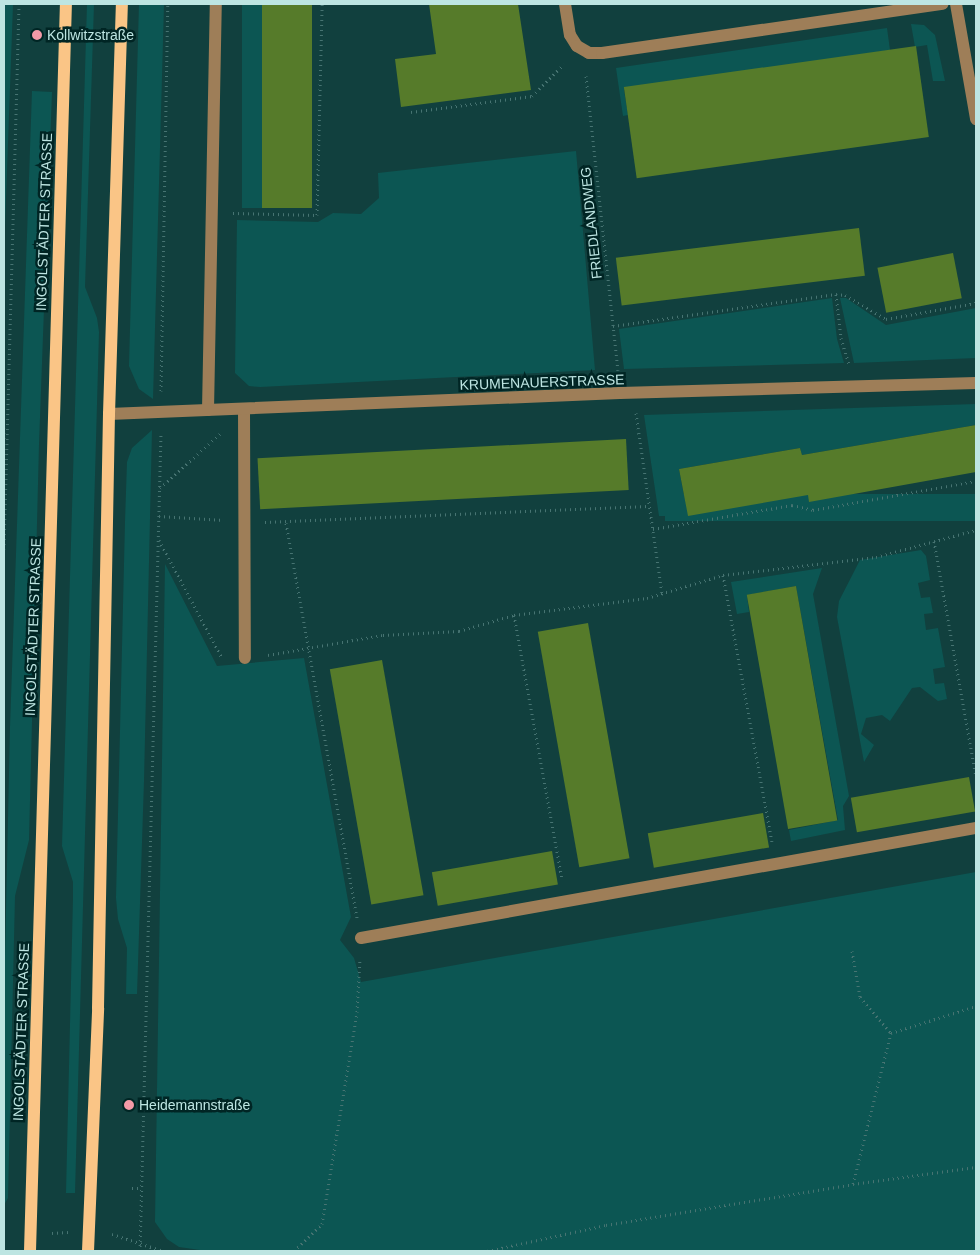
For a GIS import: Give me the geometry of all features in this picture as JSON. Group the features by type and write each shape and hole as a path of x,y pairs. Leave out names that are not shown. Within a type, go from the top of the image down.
{"main road":[{"name":"INGOLSTÄDTER STRASSE","path":"30,1251 66,4"},
{"path":"88,1251 98,1008 109,414 122,4"}],"street":[{"path":"208,410 216,4"},
{"path":"565,4 570,36 580,48 602,54 942,4"},
{"path":"956,4 976,120"},
{"name":"KRUMENAUERSTRASSE","path":"109,414 627,393 976,383"},
{"path":"244,409 245,658"},
{"path":"361,938 976,828"}],"path":[{"path":"4,549 20,4"},
{"path":"140,1251 160,516 168,4"},
{"path":"212,213 317,215 322,4"},
{"path":"411,112 532,96 580,48"},
{"name":"FRIEDLANDWEG","path":"580,48 613,326 649,506 662,593"},
{"path":"613,326 836,294 845,294 886,319 976,303"},
{"path":"836,294 841,338 856,386"},
{"path":"160,489 224,430 244,430"},
{"path":"652,529 792,505 813,510 976,481"},
{"path":"160,516 286,523 649,506"},
{"path":"286,523 361,938 357,1012 322,1224 294,1251"},
{"path":"159,539 221,658 245,658 308,649 384,634 459,631 514,615 647,598 724,575 876,557 976,530"},
{"path":"934,541 976,777"},
{"path":"724,575 776,864"},
{"path":"514,615 566,902"},
{"path":"852,951 860,997 891,1033"},
{"path":"891,1033 976,1006"},
{"path":"853,1184 891,1033"},
{"path":"487,1251 606,1225 853,1184 976,1167"},
{"path":"132,1188 142,1188"},
{"path":"140,1243 163,1251"}],"shaded area":[{"path":"4,4 13,4 4,254"},
{"path":"87,4 94,4 85,287 97,318 99,332 75,1193 66,1193 73,882 62,846"},
{"path":"139,4 164,4 153,399 139,389 129,366"},
{"path":"242,4 262,4 262,208 242,208"},
{"path":"911,24 924,25 935,35 945,81 933,81 927,45 915,47"},
{"path":"887,28 890,50 624,90 628,115 623,116 616,68"},
{"path":"32,91 52,92 39,444 29,840 15,896 8,1198 4,1205 4,1002 10,727"},
{"path":"576,151 595,370 260,387 249,386 235,373 237,220 318,222 333,213 361,214 379,198 378,173"},
{"path":"832,298 837,339 844,363 624,369 619,329"},
{"path":"840,298 846,298 886,325 976,308 976,358 854,363"},
{"path":"976,404 976,425 802,455 800,448 679,469 688,516 659,516 644,415"},
{"path":"152,430 137,994 126,994 127,948 118,919 116,898 127,462 132,448"},
{"path":"665,494 976,494 976,521 665,521"},
{"path":"921,550 926,556 930,580 918,583 921,598 930,597 933,613 924,614 926,630 938,628 945,667 933,669 935,684 944,683 947,699 938,701 920,687 912,688 890,721 882,715 866,718 861,734 874,745 864,762 837,617 839,601 860,560"},
{"path":"165,564 217,666 304,658 351,917 340,940 354,958 361,982 976,872 976,1251 207,1251 179,1247 167,1239 155,1222"},
{"path":"822,568 813,594 849,796 843,806 845,830 791,841 789,830 838,820 796,586 747,595 749,612 737,614 731,582"}],"building":[{"path":"262,4 312,4 312,208 262,208"},
{"path":"429,4 518,4 531,90 401,107 395,59 436,54"},
{"path":"916,46 929,137 637,178 624,87"},
{"path":"859,228 865,276 622,306 616,258"},
{"path":"953,253 962,298 886,313 877,268"},
{"path":"976,425 976,472 809,502 808,495 688,516 679,469 800,448 802,455"},
{"path":"626,439 629,490 260,509 258,458"},
{"path":"796,586 837,820 788,829 747,595"},
{"path":"588,623 630,858 579,867 538,632"},
{"path":"382,660 424,895 371,905 330,669"},
{"path":"969,777 975,811 857,832 851,798"},
{"path":"763,813 769,847 654,868 648,833"},
{"path":"552,851 558,884 438,906 432,872"}],"place":[{"name":"Kollwitzstraße","path":"37,35"},
{"name":"Heidemannstraße","path":"129,1105"}]}
